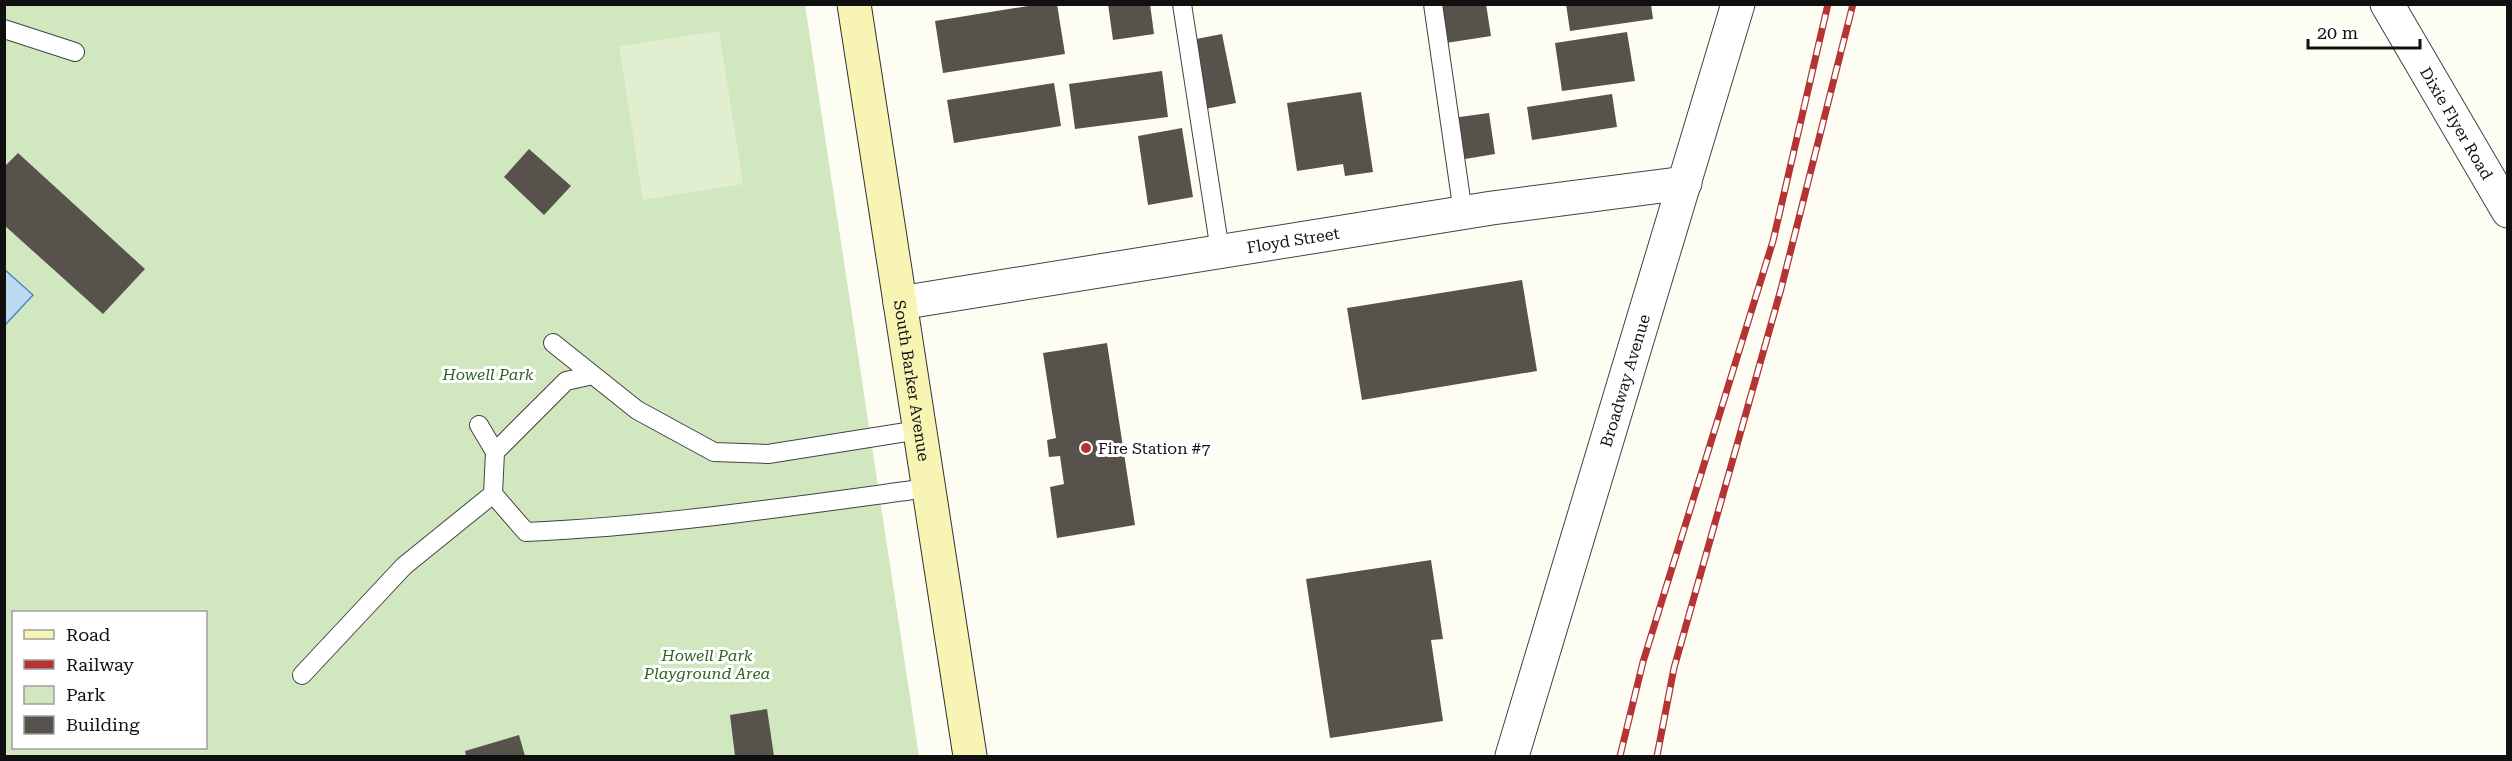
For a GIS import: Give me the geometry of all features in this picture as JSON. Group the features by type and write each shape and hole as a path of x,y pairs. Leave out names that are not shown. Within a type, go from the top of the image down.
{"main road":[{"name":"South Barker Avenue","path":"854,4 970,756"}],"street":[{"name":"Broadway Avenue","path":"1512,756 1738,4"},
{"name":"Dixie Flyer Road","path":"2387,4 2508,211"},
{"name":"Floyd Street","path":"900,303 1463,213 1685,183"}],"lane":[{"path":"1182,4 1220,251"},
{"path":"1433,4 1463,213"},
{"path":"4,29 75,52"},
{"path":"553,343 637,410 714,452 768,454 919,430"},
{"path":"495,452 566,381 593,375"},
{"path":"479,425 495,452 494,494 525,532 613,528 725,516 928,488"},
{"path":"302,675 404,566 494,494"}],"green space":[{"name":"Howell Park","path":"4,5 805,5 919,756 5,756"},
{"path":"719,31 743,184 643,200 619,46"}],"water":[{"path":"4,269 33,295 5,325 4,325"}],"building":[{"path":"1040,4 1057,4 1065,54 943,73 935,21"},
{"path":"1108,4 1150,4 1154,34 1113,40"},
{"path":"1440,4 1486,4 1491,36 1446,43"},
{"path":"1566,4 1651,4 1653,19 1570,31"},
{"path":"1627,32 1635,81 1562,91 1555,43"},
{"path":"1222,34 1236,103 1205,109 1191,40"},
{"path":"1162,71 1168,117 1075,129 1069,84"},
{"path":"1054,83 1061,126 954,143 947,100"},
{"path":"1361,92 1373,172 1345,176 1343,164 1297,171 1287,103"},
{"path":"1612,94 1617,127 1532,140 1527,107"},
{"path":"1489,113 1495,154 1459,160 1452,118"},
{"path":"1182,128 1193,197 1148,205 1138,136"},
{"path":"529,149 571,186 544,215 504,177"},
{"path":"18,153 145,269 103,314 4,225 4,167"},
{"path":"1522,280 1537,371 1362,400 1347,308"},
{"name":"Fire Station #7","path":"1107,343 1135,525 1057,538 1050,487 1064,484 1060,456 1049,457 1047,440 1056,438 1043,353"},
{"path":"1431,560 1443,639 1431,640 1443,721 1330,738 1306,579"},
{"path":"767,709 774,756 735,756 730,715"},
{"path":"519,735 525,756 466,756 465,751"}],"railway":[{"path":"1620,756 1643,662 1773,241 1828,4"},
{"path":"1657,756 1674,668 1781,289 1853,4"}],"place":[{"name":"Fire Station #7","path":"1086,448"}],"park label":[{"name":"Howell Park Playground Area","path":"707,664"}]}
